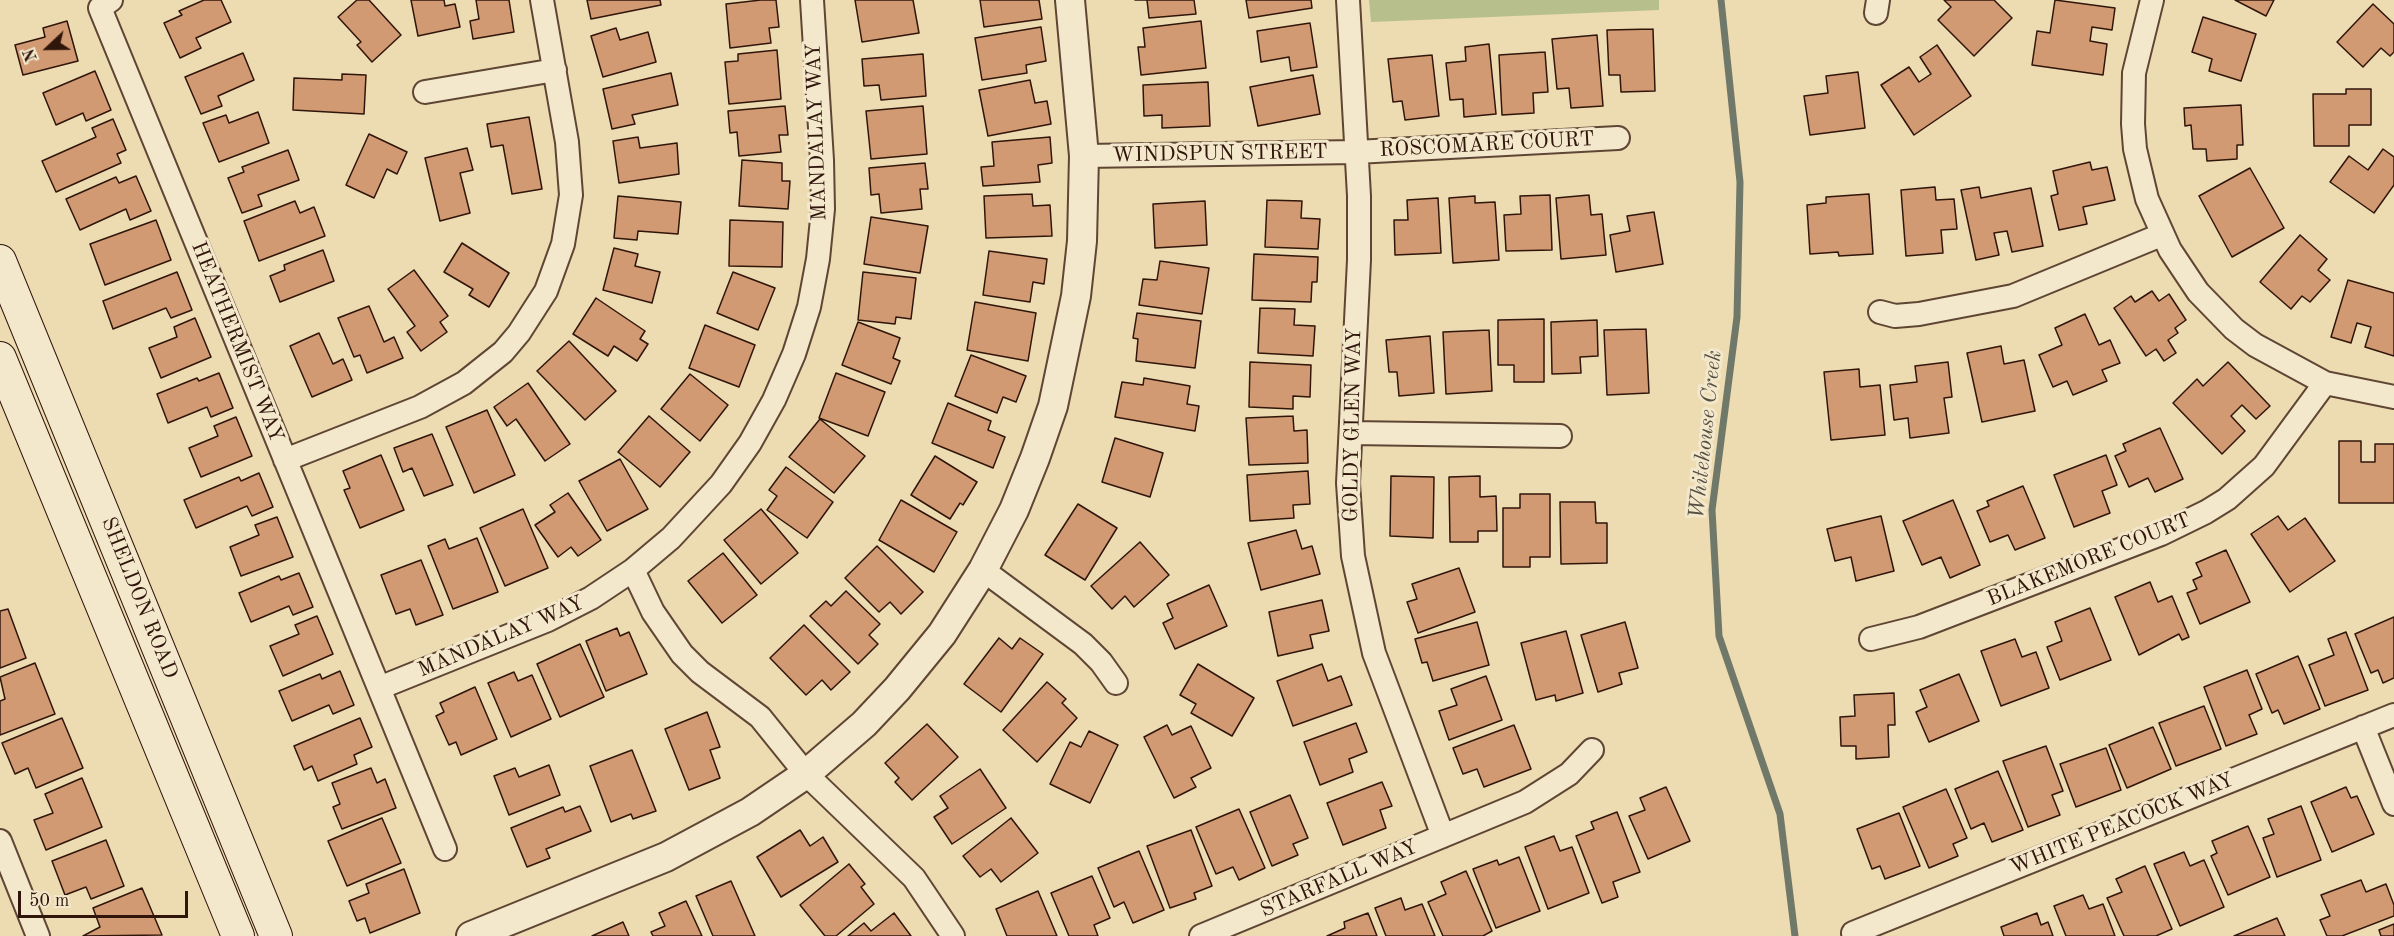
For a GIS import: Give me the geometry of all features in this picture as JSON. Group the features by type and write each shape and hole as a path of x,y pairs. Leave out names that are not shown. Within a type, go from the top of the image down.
{"main road":[{"name":"SHELDON ROAD","path":"0,261 276,936"},
{"name":"SHELDON ROAD","path":"0,358 238,936"}],"street":[{"name":"HEATHERMIST WAY","path":"111,0 100,8 446,849"},
{"path":"285,460 420,406 464,383 502,352 534,313 546,291 563,244 571,195 569,160 542,0"},
{"name":"MANDALAY WAY","path":"379,688 548,620 591,598 633,570 671,538 705,503 750,443 774,400 809,308 818,259 823,209 812,0"},
{"path":"471,936 688,846 750,812 806,774 864,723 897,689 942,634 983,570 1014,510 1035,458 1066,351 1082,241 1084,156 1070,0"},
{"name":"GOLDY GLEN WAY","path":"1348,0 1359,260 1348,483 1353,556 1374,653 1443,836"},
{"path":"2152,0 2142,31 2134,72 2133,124 2140,174 2161,235 2198,292 2234,329 2276,358 2325,383 2394,397"},
{"path":"424,93 555,70"},
{"name":"ROSCOMARE COURT","path":"1356,152 1618,138"},
{"name":"WINDSPUN STREET","path":"1084,156 1356,152"},
{"path":"1880,312 1895,316 1919,314 2013,296 2161,235"},
{"name":"BLAKEMORE COURT","path":"1871,639 1919,627 2161,534 2206,512 2227,499 2264,466 2325,383"},
{"path":"1351,433 1560,436"},
{"path":"633,570 653,612 682,654 700,672 760,717 806,774 914,878 953,936"},
{"path":"983,570 1083,644 1116,682"},
{"name":"WHITE PEACOCK WAY","path":"1854,936 1853,933 2394,715"},
{"path":"2363,727 2394,804"},
{"name":"STARFALL WAY","path":"1201,936 1548,790 1569,774 1592,750"},
{"path":"0,841 38,936"}],"green space":[{"path":"1369,0 1659,0 1659,10 1371,22"}],"building":[{"path":"204,0 221,0 231,22 196,38 201,48 180,58 164,23 182,15 179,11"},
{"path":"357,0 369,0 401,35 372,62 357,45 361,42 338,17"},
{"path":"411,0 444,0 445,6 455,4 460,27 418,36"},
{"path":"476,0 509,0 514,32 473,39 470,21 479,19"},
{"path":"587,0 660,0 661,5 591,19"},
{"path":"776,0 779,27 769,28 771,43 730,48 726,4"},
{"path":"855,0 913,0 919,33 862,42"},
{"path":"980,0 1039,0 1042,19 984,27"},
{"path":"1147,0 1194,0 1196,14 1149,18"},
{"path":"1246,0 1311,0 1312,8 1249,18"},
{"path":"1944,0 1994,0 2012,18 1974,56 1938,20 1951,7"},
{"path":"2055,0 2115,8 2112,30 2092,27 2090,41 2107,44 2103,75 2032,65 2037,31 2050,33"},
{"path":"2235,0 2274,0 2266,16"},
{"path":"2373,4 2394,24 2394,52 2390,56 2381,48 2363,67 2337,42"},
{"path":"2203,17 2256,34 2241,81 2209,71 2212,59 2192,52"},
{"path":"67,21 78,61 23,75 15,45 45,37 43,28"},
{"path":"1201,21 1206,68 1141,75 1138,47 1145,47 1143,28"},
{"path":"1310,23 1317,67 1291,71 1289,57 1261,62 1257,31"},
{"path":"1041,27 1046,61 1026,65 1027,73 982,80 975,38"},
{"path":"616,28 620,40 648,32 656,62 603,77 591,36"},
{"path":"1653,29 1655,91 1621,92 1620,75 1609,75 1607,30"},
{"path":"1597,35 1603,106 1571,108 1569,88 1557,89 1552,39"},
{"path":"1489,44 1496,114 1464,117 1463,99 1450,100 1446,63 1466,61 1465,47"},
{"path":"1937,45 1971,96 1914,135 1881,85 1909,67 1919,82 1931,74 1920,57"},
{"path":"777,50 781,99 729,104 725,62 738,61 738,54"},
{"path":"1545,52 1548,92 1533,93 1534,113 1502,115 1499,55"},
{"path":"243,53 254,80 218,96 222,106 201,114 185,77"},
{"path":"923,54 926,96 881,100 879,85 864,86 862,59"},
{"path":"1432,55 1439,116 1405,120 1402,101 1393,102 1388,59"},
{"path":"95,71 111,110 86,121 83,113 56,125 43,93"},
{"path":"1858,72 1865,128 1810,135 1804,96 1828,93 1826,76"},
{"path":"671,73 678,105 632,115 635,124 612,129 603,89"},
{"path":"342,74 366,75 364,114 293,110 294,78 342,80"},
{"path":"1313,75 1320,114 1258,126 1250,87"},
{"path":"1030,80 1035,103 1047,101 1051,124 988,136 979,90"},
{"path":"1208,82 1210,126 1162,128 1162,115 1144,116 1143,85"},
{"path":"2346,89 2371,89 2371,125 2349,125 2349,146 2314,146 2313,94 2346,94"},
{"path":"2241,105 2243,145 2237,145 2237,159 2207,161 2206,149 2193,149 2191,125 2185,126 2184,108"},
{"path":"785,106 788,135 779,135 781,152 739,156 737,132 730,133 728,111"},
{"path":"923,106 927,154 871,159 866,111"},
{"path":"258,112 269,143 219,162 203,123 226,115 229,123"},
{"path":"529,117 542,189 512,194 503,145 491,147 487,124"},
{"path":"113,119 126,150 117,154 121,163 56,192 42,161 96,137 92,128"},
{"path":"369,134 407,152 397,174 387,169 374,198 346,185"},
{"path":"638,137 640,148 677,143 679,174 619,183 613,141"},
{"path":"1050,137 1052,163 1038,165 1040,182 983,186 981,167 994,166 992,142"},
{"path":"467,148 473,170 460,173 470,213 440,221 425,158"},
{"path":"2383,149 2394,157 2394,185 2374,213 2330,182 2349,156 2368,170"},
{"path":"288,150 299,180 258,195 262,206 242,213 228,178 244,172 242,167"},
{"path":"742,160 782,163 782,181 790,181 788,209 739,206"},
{"path":"2090,162 2092,170 2107,167 2115,200 2083,207 2087,224 2059,230 2051,196 2058,194 2053,171"},
{"path":"925,163 928,189 920,189 922,209 881,213 879,194 871,195 869,168"},
{"path":"2250,168 2284,228 2232,257 2199,196"},
{"path":"136,176 151,211 130,220 126,209 80,230 66,199 116,177 119,183"},
{"path":"1935,187 1936,200 1954,199 1957,229 1941,230 1943,253 1906,256 1901,190"},
{"path":"1979,187 1981,198 2031,188 2043,246 2012,252 2007,231 1994,233 1999,255 1976,260 1961,190"},
{"path":"1032,194 1033,206 1050,205 1052,236 986,238 984,196"},
{"path":"1869,194 1873,254 1839,256 1838,252 1810,254 1807,205 1826,203 1826,197"},
{"path":"1550,195 1552,250 1506,251 1504,215 1521,214 1520,196"},
{"path":"1589,195 1591,215 1602,214 1606,255 1561,259 1556,198"},
{"path":"618,196 681,202 678,234 638,231 637,240 614,238"},
{"path":"1475,196 1475,203 1495,202 1499,260 1453,263 1449,198"},
{"path":"1438,198 1441,253 1395,255 1394,220 1408,220 1407,200"},
{"path":"1267,200 1302,201 1301,218 1320,219 1318,249 1265,247"},
{"path":"295,201 300,213 314,207 325,236 259,261 244,221"},
{"path":"1205,201 1207,245 1155,248 1153,204"},
{"path":"1654,212 1663,264 1616,272 1610,235 1630,231 1627,216"},
{"path":"871,217 928,226 920,273 864,264"},
{"path":"156,220 171,260 105,285 90,244"},
{"path":"730,220 783,222 782,267 729,266"},
{"path":"2300,235 2327,259 2318,270 2330,280 2310,302 2302,296 2291,309 2260,282"},
{"path":"462,243 509,273 489,307 469,295 473,289 444,272"},
{"path":"614,248 638,254 635,266 660,272 652,303 603,290"},
{"path":"323,250 334,281 280,302 270,276 285,270 284,265"},
{"path":"989,251 1047,259 1044,284 1033,282 1030,302 983,295"},
{"path":"1254,254 1318,257 1317,282 1312,282 1311,302 1252,300"},
{"path":"1160,261 1209,268 1202,314 1139,305 1143,279 1157,280"},
{"path":"414,270 448,316 440,322 447,332 421,351 407,332 415,326 388,289"},
{"path":"177,272 192,310 171,318 166,308 113,329 103,301"},
{"path":"733,272 775,288 758,330 717,313"},
{"path":"863,272 916,278 911,319 896,317 895,324 858,320"},
{"path":"2348,280 2394,293 2394,356 2365,347 2371,327 2357,323 2351,343 2331,337"},
{"path":"2152,291 2159,301 2169,294 2186,320 2175,328 2178,333 2168,340 2176,353 2164,361 2156,349 2146,356 2114,308 2131,296 2135,302"},
{"path":"596,298 645,331 640,339 648,344 637,361 614,346 608,356 573,334"},
{"path":"975,302 1036,313 1028,361 967,350"},
{"path":"369,306 384,342 394,337 403,358 367,373 360,355 354,357 338,318"},
{"path":"1260,308 1295,309 1294,325 1315,326 1313,356 1258,353"},
{"path":"1137,313 1201,321 1195,368 1136,361 1138,339 1133,338"},
{"path":"2085,314 2099,345 2110,340 2120,363 2102,370 2107,381 2073,395 2067,381 2053,387 2039,355 2062,345 2055,328"},
{"path":"195,318 211,357 161,378 149,348 177,337 174,327"},
{"path":"1544,319 1544,382 1514,382 1514,365 1498,365 1498,320"},
{"path":"1597,320 1598,356 1580,357 1581,373 1552,374 1551,322"},
{"path":"858,322 900,338 893,358 900,361 891,384 842,365"},
{"path":"705,325 755,345 739,387 689,368"},
{"path":"1646,329 1649,393 1607,395 1604,330"},
{"path":"1489,330 1492,391 1446,394 1443,332"},
{"path":"319,333 333,364 343,359 352,380 312,397 290,346"},
{"path":"1430,336 1434,393 1399,396 1397,372 1389,372 1386,340"},
{"path":"569,341 616,391 585,420 537,371"},
{"path":"2001,346 2004,364 2024,360 2035,411 1982,422 1967,353"},
{"path":"971,355 1026,376 1016,402 1003,397 997,413 955,396"},
{"path":"1250,362 1311,365 1310,397 1293,396 1293,409 1249,407"},
{"path":"1948,362 1952,397 1944,398 1949,433 1910,438 1908,418 1894,420 1890,385 1917,382 1915,366"},
{"path":"2228,362 2270,406 2256,419 2242,405 2231,416 2245,431 2222,454 2173,403 2197,379 2203,386"},
{"path":"1859,369 1860,387 1880,385 1885,435 1831,440 1824,372"},
{"path":"219,373 233,408 211,417 207,407 168,423 157,394 197,378 199,381"},
{"path":"836,373 885,392 868,436 819,418"},
{"path":"690,374 728,405 700,441 661,409"},
{"path":"1144,378 1190,386 1187,404 1199,406 1195,431 1115,417 1122,382 1143,385"},
{"path":"528,383 570,444 545,461 516,419 507,426 494,407"},
{"path":"948,403 991,421 988,430 1005,437 993,468 932,443"},
{"path":"487,410 515,475 474,493 446,427"},
{"path":"649,416 690,452 660,487 618,452"},
{"path":"1293,416 1294,431 1307,430 1308,463 1249,465 1246,418"},
{"path":"236,417 252,456 201,477 189,448 218,436 214,426"},
{"path":"820,419 865,456 834,493 789,457"},
{"path":"2160,428 2183,479 2155,492 2148,478 2129,487 2115,456 2126,451 2123,444"},
{"path":"432,434 453,485 424,496 412,468 403,472 394,448"},
{"path":"1115,438 1163,453 1150,497 1102,482"},
{"path":"2339,441 2361,441 2361,462 2375,462 2375,444 2394,444 2394,503 2339,503"},
{"path":"381,455 404,510 360,528 344,490 350,488 343,471"},
{"path":"2106,455 2117,485 2102,491 2110,513 2074,527 2054,475"},
{"path":"935,456 977,482 963,505 960,503 950,519 911,495"},
{"path":"620,459 648,509 607,531 579,481"},
{"path":"786,467 833,502 807,538 767,510 777,496 769,490"},
{"path":"1308,471 1310,504 1293,505 1294,518 1250,521 1247,475"},
{"path":"259,473 273,507 252,516 247,506 196,528 184,500 239,477 241,481"},
{"path":"1391,476 1434,477 1433,538 1390,536"},
{"path":"1480,476 1480,497 1496,496 1497,531 1478,531 1478,542 1450,542 1449,477"},
{"path":"2023,486 2045,538 2015,550 2008,535 1990,542 1977,511 1989,506 1987,501"},
{"path":"568,493 601,540 578,556 571,547 558,557 535,525 555,512 550,505"},
{"path":"1520,494 1550,494 1550,557 1530,557 1530,567 1503,567 1503,508 1520,508"},
{"path":"901,500 957,532 934,572 879,540"},
{"path":"1953,500 1980,565 1950,578 1941,557 1922,565 1903,521"},
{"path":"1560,502 1595,502 1596,523 1607,523 1607,563 1561,564"},
{"path":"1078,504 1117,528 1085,580 1045,555"},
{"path":"523,509 548,568 505,586 480,528"},
{"path":"761,509 798,553 761,584 724,540"},
{"path":"1881,516 1894,571 1856,581 1851,557 1835,561 1827,529"},
{"path":"2278,516 2288,530 2305,518 2335,561 2290,592 2251,534"},
{"path":"277,517 293,557 241,576 230,547 259,535 255,525"},
{"path":"1296,530 1302,549 1312,546 1320,574 1261,590 1248,543"},
{"path":"477,538 498,592 453,609 428,546 445,539 449,549"},
{"path":"1140,542 1169,575 1134,607 1125,596 1112,609 1091,586"},
{"path":"877,546 923,592 901,614 890,602 879,612 845,578"},
{"path":"2226,550 2250,602 2200,624 2187,593 2197,589 2193,580 2202,576 2196,563"},
{"path":"723,553 757,595 722,623 688,581"},
{"path":"421,560 443,615 416,625 410,609 396,614 381,575"},
{"path":"1459,568 1475,612 1418,633 1407,602 1417,599 1412,584"},
{"path":"299,573 313,607 293,615 289,606 251,622 239,593 279,576 281,580"},
{"path":"2150,582 2158,602 2172,596 2189,637 2182,640 2179,634 2139,655 2115,597"},
{"path":"1209,585 1227,626 1175,649 1163,623 1173,618 1167,604"},
{"path":"846,591 880,624 869,635 878,644 858,664 810,616 826,601 831,606"},
{"path":"1322,600 1329,631 1310,635 1313,648 1278,656 1269,612"},
{"path":"2090,608 2111,660 2060,680 2047,647 2062,641 2055,622"},
{"path":"8,609 26,658 0,668 0,611"},
{"path":"317,616 333,654 283,676 270,646 299,634 295,625"},
{"path":"2394,617 2394,678 2383,683 2378,670 2371,673 2355,634"},
{"path":"1477,622 1489,665 1433,681 1427,662 1422,663 1415,639"},
{"path":"1625,622 1638,668 1619,673 1622,684 1598,692 1581,635"},
{"path":"804,625 850,672 831,690 822,680 806,695 770,658"},
{"path":"617,628 620,636 629,632 647,674 606,691 586,641"},
{"path":"1566,631 1583,693 1556,701 1555,695 1536,700 1521,643"},
{"path":"2346,632 2368,690 2325,706 2309,665 2334,655 2328,639"},
{"path":"999,638 1012,649 1020,638 1043,654 1001,712 964,684"},
{"path":"2015,639 2022,657 2036,652 2049,688 2001,706 1981,651"},
{"path":"580,644 604,697 560,717 537,664"},
{"path":"2298,656 2320,709 2284,724 2278,710 2272,713 2256,674"},
{"path":"35,663 55,714 0,735 0,701 5,699 0,677"},
{"path":"1198,664 1254,698 1232,736 1191,713 1196,704 1180,695"},
{"path":"1322,664 1328,681 1341,676 1352,705 1293,726 1277,681"},
{"path":"2247,670 2262,709 2249,715 2257,734 2226,746 2204,687"},
{"path":"340,671 354,705 333,714 329,705 292,721 279,691 320,674 322,679"},
{"path":"514,672 518,681 532,675 551,719 511,737 488,683"},
{"path":"1959,674 1979,721 1929,742 1916,712 1927,707 1920,690"},
{"path":"1486,676 1502,720 1449,740 1439,711 1457,705 1451,689"},
{"path":"1047,682 1066,699 1062,703 1077,718 1037,762 1003,730"},
{"path":"475,687 497,739 461,755 456,742 449,745 436,716 444,712 440,703"},
{"path":"1894,693 1895,725 1888,725 1889,757 1856,759 1856,746 1841,746 1840,717 1855,716 1854,695"},
{"path":"2204,706 2221,749 2176,766 2159,723"},
{"path":"707,712 720,747 710,750 720,778 689,790 665,729"},
{"path":"62,718 83,768 36,788 28,768 15,774 2,743"},
{"path":"360,718 372,747 354,755 357,764 318,781 312,766 304,770 294,746"},
{"path":"1356,723 1367,752 1349,759 1353,772 1320,785 1304,742"},
{"path":"927,724 958,757 912,800 895,782 899,778 885,763"},
{"path":"1167,725 1172,735 1191,726 1211,768 1191,778 1196,787 1174,798 1144,737"},
{"path":"1514,725 1531,769 1484,787 1477,769 1463,774 1453,748"},
{"path":"2153,727 2171,769 2127,788 2109,745"},
{"path":"1089,731 1118,745 1090,803 1050,784 1070,742 1081,747"},
{"path":"2046,746 2063,791 2052,795 2060,815 2028,827 2003,761"},
{"path":"2106,748 2121,790 2076,807 2060,764"},
{"path":"632,750 656,811 633,819 631,814 611,822 590,766"},
{"path":"549,765 560,795 509,815 494,776 515,768 519,777"},
{"path":"371,768 377,783 385,779 396,808 342,829 333,807 340,804 332,783"},
{"path":"980,769 1006,808 952,844 934,817 948,808 940,796"},
{"path":"1998,771 2023,830 1992,842 1984,823 1971,829 1955,789"},
{"path":"82,778 102,827 46,850 34,820 53,813 45,794"},
{"path":"1382,782 1392,806 1380,810 1386,828 1343,845 1327,803"},
{"path":"1666,787 1690,841 1648,859 1629,816 1645,810 1640,798"},
{"path":"2346,787 2351,798 2357,796 2374,834 2332,852 2311,802"},
{"path":"1946,789 1967,838 1953,844 1958,856 1929,868 1903,807"},
{"path":"1290,795 1308,838 1293,844 1298,855 1272,866 1250,812"},
{"path":"580,806 591,831 546,849 550,858 527,867 511,828 563,807 565,812"},
{"path":"2301,806 2321,860 2277,877 2263,838 2274,834 2268,819"},
{"path":"1239,809 1265,868 1239,880 1233,867 1216,874 1196,827"},
{"path":"1617,812 1640,872 1613,882 1618,897 1602,903 1576,836 1594,829 1591,822"},
{"path":"1899,813 1920,866 1885,879 1880,866 1872,869 1857,829"},
{"path":"382,818 401,863 347,886 328,841"},
{"path":"1011,818 1038,853 1001,882 991,869 980,877 963,856"},
{"path":"2248,826 2270,877 2228,895 2211,856 2217,853 2212,841"},
{"path":"800,830 810,846 823,837 838,862 781,897 757,857"},
{"path":"1191,830 1212,886 1194,893 1196,899 1170,908 1147,846"},
{"path":"1554,836 1560,851 1572,847 1589,893 1548,909 1525,847"},
{"path":"106,840 124,886 91,899 86,887 65,895 52,861"},
{"path":"1139,851 1164,910 1133,923 1124,902 1114,907 1098,868"},
{"path":"2184,852 2190,866 2204,860 2224,907 2180,926 2154,864"},
{"path":"1519,857 1540,911 1496,928 1473,869 1497,860 1499,865"},
{"path":"849,864 865,884 861,887 874,904 836,936 825,936 800,905"},
{"path":"2145,866 2172,929 2156,936 2124,936 2107,898 2122,892 2116,879"},
{"path":"404,869 420,913 370,933 365,918 357,921 349,901 369,893 366,884"},
{"path":"1466,871 1492,931 1483,936 1443,936 1428,902 1446,894 1441,882"},
{"path":"1092,876 1110,918 1094,925 1098,936 1069,936 1051,893"},
{"path":"2361,880 2366,892 2386,884 2394,905 2394,916 2342,936 2327,936 2320,920 2330,916 2321,895"},
{"path":"731,881 755,936 713,936 696,896"},
{"path":"142,888 162,935 83,936 100,927 93,908"},
{"path":"1038,891 1057,936 1007,936 996,909"},
{"path":"2083,895 2089,909 2103,904 2115,936 2066,936 2054,906"},
{"path":"1401,898 1405,910 1422,904 1435,936 1386,936 1375,908"},
{"path":"686,901 702,936 653,936 651,932 665,926 659,913"},
{"path":"894,913 911,936 848,936 864,923 871,931"},
{"path":"1368,913 1377,936 1327,936 1345,928 1344,922"},
{"path":"2037,913 2041,925 2048,922 2053,936 2004,936 2001,927"},
{"path":"2277,918 2285,936 2234,936"},
{"path":"623,922 629,936 592,936"},
{"path":"2394,924 2394,936 2381,936 2379,930"}],"waterway":[{"name":"Whitehouse Creek","path":"1721,0 1740,182 1737,317 1712,510 1719,636 1780,814 1795,936"}]}
